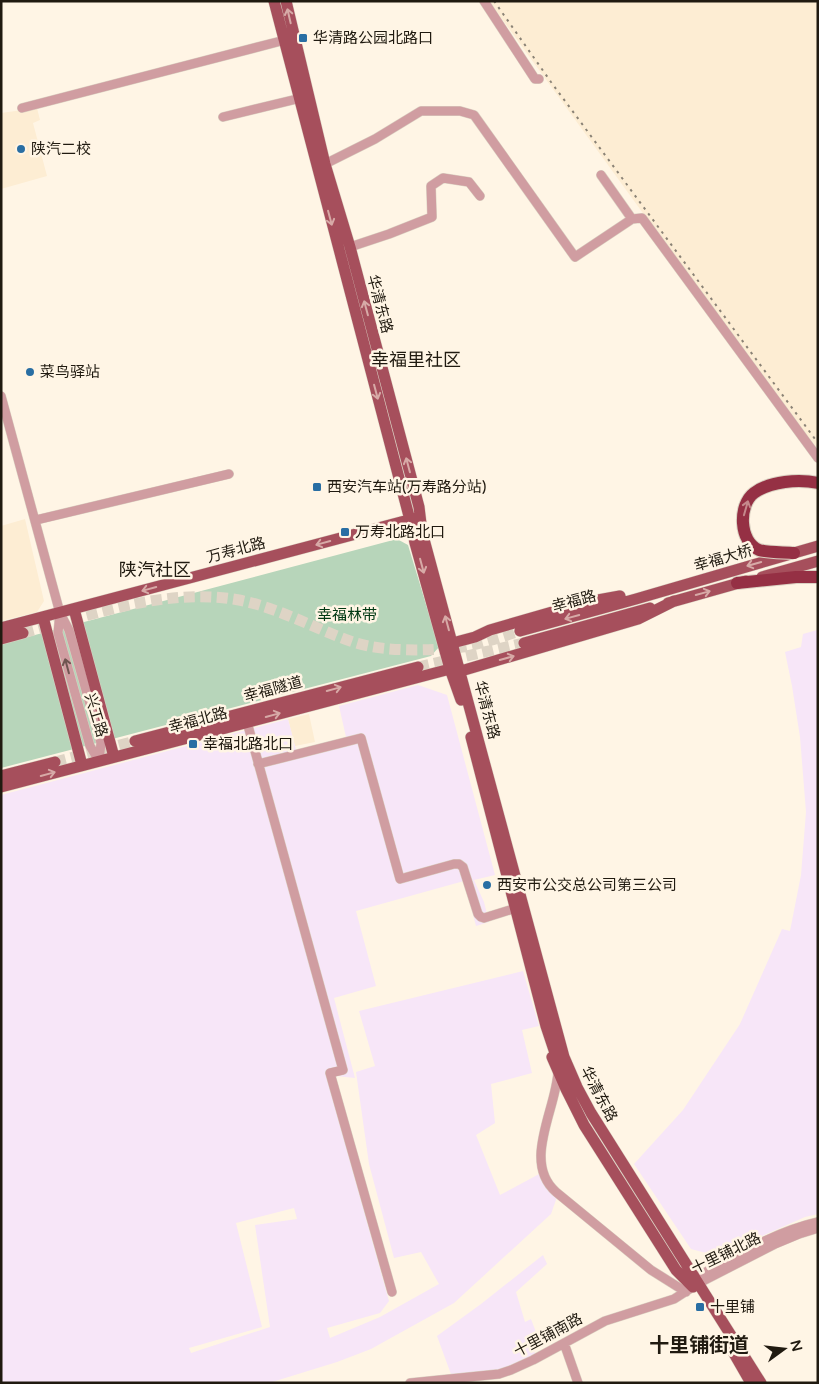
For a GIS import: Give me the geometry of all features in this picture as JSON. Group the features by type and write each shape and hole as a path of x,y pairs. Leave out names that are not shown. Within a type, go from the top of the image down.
{"highway":[{"path":"794,553 763,551 752,544 745,535 743,525 748,501 755,492 781,483 799,480 818,483"},
{"path":"737,584 796,577 818,577"}],"main road":[{"name":"华清东路","path":"274,1 301,98 317,168 416,518 422,532 455,670 529,924 564,1057 584,1101 600,1129 684,1260 693,1285 749,1363 761,1383"},
{"name":"华清东路","path":"286,1 325,164 350,247 419,507 416,518"},
{"name":"万寿北路","path":"1,628 416,518"},
{"name":"幸福大桥","path":"636,599 818,546"},
{"name":"幸福大桥","path":"639,615 674,601 818,561"},
{"path":"448,644 587,602 611,599 682,579 724,573"},
{"name":"幸福路","path":"520,631 636,599"},
{"path":"74,609 114,757"},
{"name":"幸福路","path":"524,643 639,615"},
{"name":"幸福北路","path":"1,787 247,722 455,670 639,615"},
{"path":"43,617 82,766"},
{"path":"1,639 23,633"},
{"name":"幸福隧道","path":"135,741 418,666"},
{"name":"华清东路","path":"455,670 458,688 552,1046 574,1096 590,1124 693,1285 751,1383"},
{"path":"1,776 55,762"},
{"path":"539,997 545,1035 568,1096 584,1125 676,1270 693,1285"}],"street":[{"path":"484,1 535,79 539,79"},
{"path":"22,108 285,40"},
{"path":"223,117 301,98"},
{"path":"325,164 375,139 420,111 460,110 474,115 575,257 632,219 642,218 818,458"},
{"path":"601,176 632,219"},
{"path":"350,247 432,217 431,186 443,178 470,182 480,196"},
{"name":"兴工路","path":"1,396 60,613 58,632 90,746 99,761"},
{"path":"36,520 229,474"},
{"path":"247,722 343,1070 330,1073 392,1292"},
{"path":"258,764 361,738 400,879 459,864 463,868 478,914 481,917 484,918 516,908"},
{"path":"558,1072 556,1094 541,1144 540,1157 545,1178 551,1187 651,1270 693,1285"},
{"name":"十里铺北路","path":"693,1285 784,1233 818,1222"},
{"name":"十里铺北路","path":"693,1285 784,1240 818,1228"},
{"name":"十里铺南路","path":"410,1383 474,1380 511,1370 605,1321 668,1301 693,1285"},
{"path":"564,1343 578,1383"}],"shaded area":[{"path":"489,1 818,1 818,450 645,216"},
{"name":"陕汽二校","path":"37,108 40,120 33,123 47,176 1,189 1,113"},
{"path":"25,519 44,601 37,612 1,621 1,526"},
{"path":"817,630 818,1214 805,1217 717,1256 691,1249 634,1164 683,1110 740,1024 782,929 790,931 801,875 806,812 800,737 785,652 801,647 803,634"},
{"path":"418,685 447,695 495,875 474,880 484,902 489,922 476,926 464,881 356,911 376,986 334,998 355,1078 326,1075 389,1301 380,1313 327,1328 330,1338 380,1317 439,1284 421,1252 394,1258 369,1164 356,1072 375,1066 359,1011 523,971 539,1026 522,1030 532,1073 491,1084 495,1123 476,1135 500,1195 541,1173 557,1197 551,1214 454,1303 371,1349 337,1362 269,1383 1,1383 1,795 288,719 296,750 346,737 339,706","holes":["294,1208 297,1219 255,1225 270,1327 191,1353 189,1348 262,1327 236,1223"]},
{"path":"309,714 315,742 295,746 288,719"},
{"path":"543,1255 547,1264 516,1292 525,1322 531,1319 539,1340 532,1343 535,1354 503,1370 452,1377 437,1336"}],"green space":[{"name":"幸福林带","path":"397,539 408,545 439,647 431,656 1,768 1,644"}],"tunnel":[{"path":"23,633 103,611 157,600 185,597 239,600 269,608 356,643 381,648 423,650 462,647 520,631"},
{"path":"418,667 524,643"},
{"path":"55,762 135,741"}],"railway":[{"path":"494,1 551,82 818,443"}],"place":[{"name":"华清路公园北路口","path":"303,38"},
{"name":"陕汽二校","path":"21,149"},
{"name":"菜鸟驿站","path":"30,372"},
{"name":"西安汽车站(万寿路分站)","path":"317,487"},
{"name":"万寿北路北口","path":"345,532"},
{"name":"幸福北路北口","path":"193,744"},
{"name":"西安市公交总公司第三公司","path":"487,885"},
{"name":"十里铺","path":"700,1307"}],"district":[{"name":"幸福里社区","path":"416,360"},
{"name":"陕汽社区","path":"155,570"},
{"name":"十里铺街道","path":"699,1346"}]}
